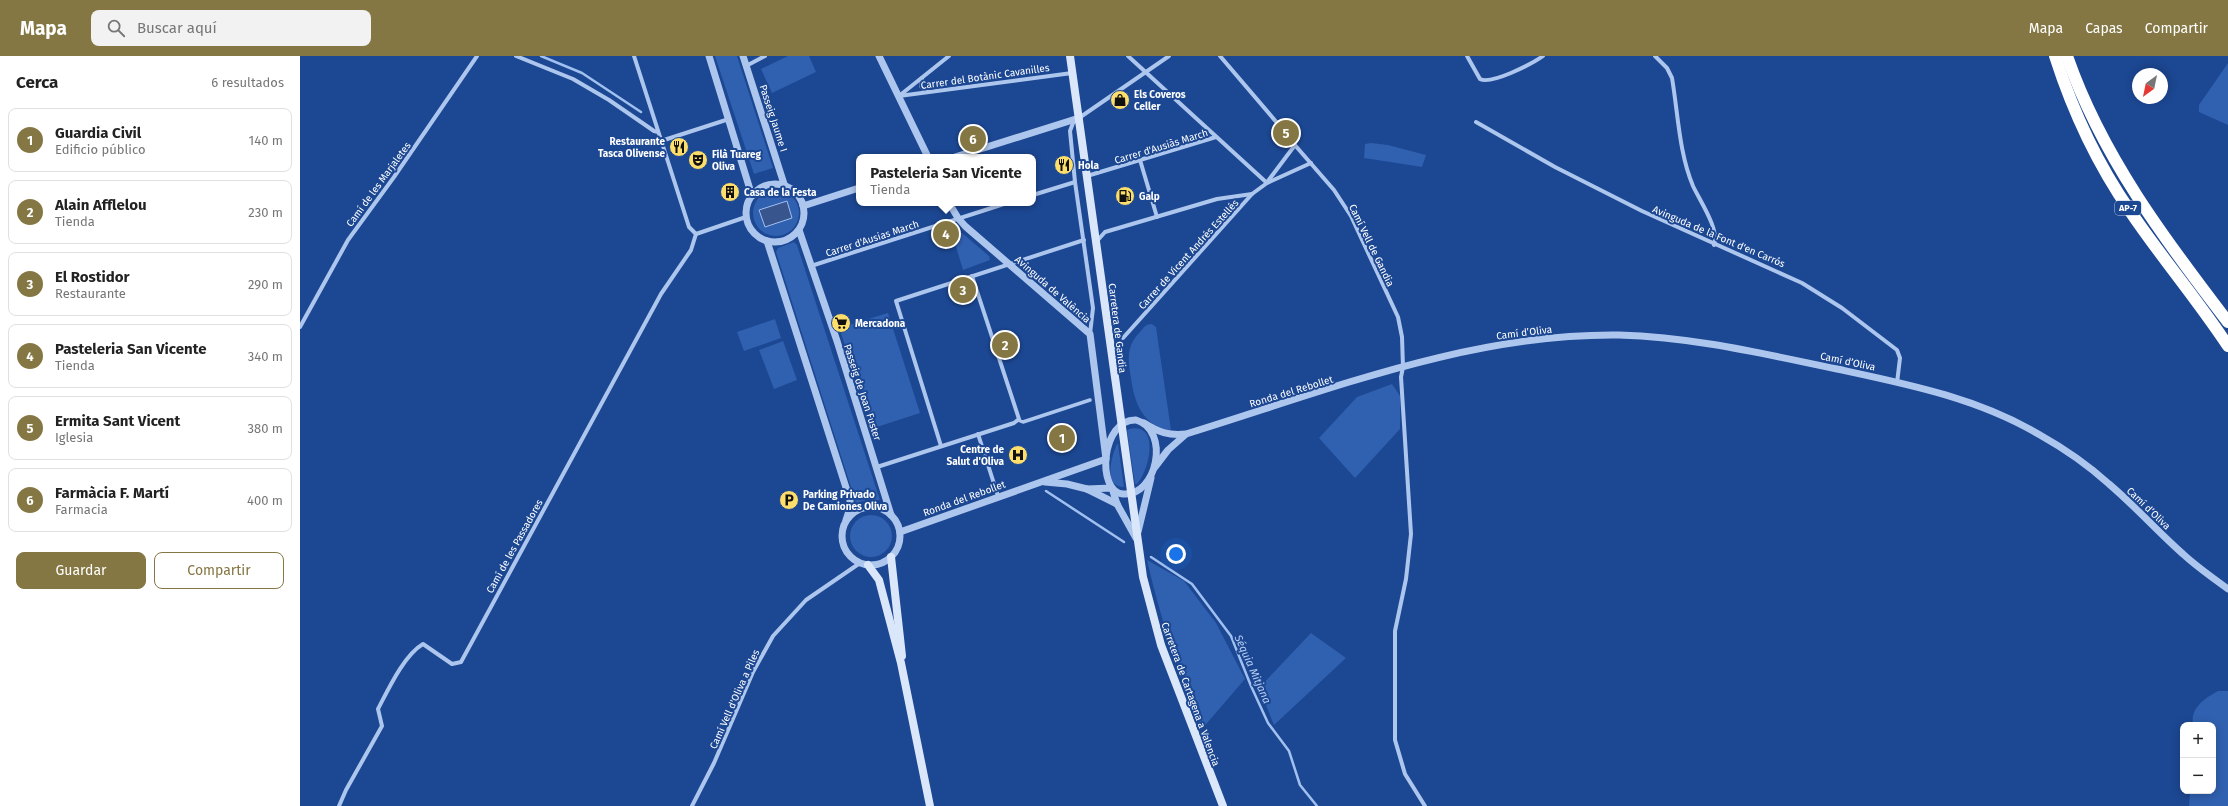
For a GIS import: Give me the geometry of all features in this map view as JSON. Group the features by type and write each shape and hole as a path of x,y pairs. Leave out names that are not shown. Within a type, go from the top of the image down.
{"highway":[{"name":"AP-7","path":"2055,56 2063,80 2090,140 2117,191 2228,346"},
{"name":"AP-7","path":"2067,56 2081,92 2126,179 2145,209 2228,322"}],"main road":[{"name":"Carretera de Gandia","path":"1070,56 1074,121 1087,176 1097,242 1136,540"},
{"name":"Carretera de Cartagena a Valencia","path":"1136,540 1146,594 1161,645 1223,806"},
{"path":"891,557 902,644 902,663"},
{"path":"868,565 879,580 902,663 930,806"}],"street":[{"name":"Camí de les Marjaletes","path":"300,327 348,240 394,177 477,56"},
{"path":"516,56 572,79 609,100 654,131 658,132"},
{"path":"634,56 689,227 696,234 746,217"},
{"path":"708,56 752,196"},
{"name":"Passeig Jaume I","path":"743,56 785,186"},
{"path":"746,66 766,56"},
{"path":"879,56 927,154"},
{"path":"899,96 949,56"},
{"path":"1128,56 1267,183"},
{"path":"965,154 1074,121 1169,56"},
{"path":"1220,56 1284,131"},
{"path":"1467,56 1480,79 1488,81 1528,66 1543,56"},
{"path":"1654,56 1667,68 1672,78 1686,164 1693,185 1716,236 1714,245"},
{"name":"Carrer del Botànic Cavanilles","path":"899,96 1072,73"},
{"path":"922,78 922,86 927,92"},
{"path":"661,141 729,119"},
{"name":"Carretera de Gandia","path":"1074,121 1070,131 1075,182 1093,308 1090,334"},
{"name":"Avinguda de la Font d'en Carrós","path":"1476,122 1585,182 1714,245 1777,270 1808,286 1893,346 1900,358 1897,383"},
{"name":"Camí Vell de Gandia","path":"1287,136 1337,194 1350,216 1398,317 1402,337 1403,367 1401,378 1411,534 1406,579 1395,630 1395,740 1405,774 1425,806"},
{"name":"Carrer d'Ausiàs March","path":"1087,176 1216,137"},
{"name":"Carrer de Vicent Andrés Estellés","path":"1267,183 1295,145"},
{"path":"1140,160 1157,217"},
{"name":"Carrer de Vicent Andrés Estellés","path":"1123,338 1252,194 1267,183 1311,163"},
{"path":"1036,194 1075,182"},
{"path":"766,186 785,186 794,192 802,206 804,216 799,230 791,237 782,241 766,241 753,232 746,217 747,208 752,196 766,186"},
{"path":"802,206 856,189"},
{"path":"1097,242 1105,232 1217,199 1252,194"},
{"name":"Avinguda de València","path":"951,206 958,218 1090,334 1107,470 1117,504 1136,540"},
{"name":"Carrer d'Ausias March","path":"811,266 997,206"},
{"name":"Passeig de Joan Fuster","path":"799,230 877,467 891,515"},
{"name":"Camí de les Passadores","path":"339,806 346,790 382,726 378,709 398,672 414,652 423,644 452,664 461,662 661,294 691,250 696,234"},
{"path":"941,446 896,301 1084,240"},
{"path":"766,241 850,500 850,508 846,520 842,532 842,544 849,555 860,563 868,565 884,562 891,557 898,546 900,532 891,515 884,510 868,507 852,513 846,520"},
{"path":"972,276 1020,415 1018,420"},
{"name":"Camí d’Oliva","path":"1403,367 1444,355 1518,342 1571,337 1620,335 1658,337 1728,345 1921,388 1981,406 2014,421 2045,438 2095,472 2184,556 2228,589"},
{"name":"Ronda del Rebollet","path":"1144,422 1160,432 1174,435 1186,434 1403,367"},
{"path":"877,467 1018,420 1023,422 1090,400"},
{"path":"1106,459 1112,435 1121,424 1131,420 1144,422 1153,434 1156,448 1153,471 1142,508 1136,540"},
{"path":"978,434 998,496"},
{"name":"Ronda del Rebollet","path":"1035,484 1053,482 1087,489 1112,488 1120,493 1130,493 1143,486 1168,450 1186,434"},
{"name":"Ronda del Rebollet","path":"900,532 1106,459"},
{"path":"1087,489 1117,504"},
{"name":"Camí Vell d'Oliva a Piles","path":"692,806 714,763 753,672 773,636 806,600 860,563"}],"shaded area":[{"path":"715,56 737,56 773,168 754,174"},
{"path":"788,56 809,56 816,72 772,93 761,69"},
{"path":"2228,63 2228,125 2199,112 2199,105"},
{"path":"1371,143 1388,145 1426,155 1422,167 1364,158 1365,144"},
{"path":"771,190 781,190 789,194 795,200 799,208 799,218 795,226 789,232 781,236 771,236 763,232 757,226 753,218 753,208 757,200 763,194"},
{"path":"787,201 792,218 765,227 759,210"},
{"path":"951,230 962,233 989,256 990,260 963,270"},
{"path":"794,242 797,245 880,500 868,500 856,503 776,252 778,248"},
{"path":"888,313 920,413 874,428 839,328"},
{"path":"775,319 781,338 744,351 737,332"},
{"path":"1152,324 1156,327 1171,430 1161,428 1147,419 1138,404 1132,387 1129,365 1130,348 1135,337 1144,327"},
{"path":"783,341 797,380 774,389 759,350"},
{"path":"1392,384 1400,396 1400,429 1355,478 1319,438 1357,397"},
{"path":"1129,429 1139,429 1145,433 1149,440 1150,449 1148,459 1145,469 1137,484 1135,484 1127,431"},
{"path":"1117,444 1124,487 1117,486 1113,482 1110,470"},
{"path":"867,515 875,515 883,518 889,524 892,536 889,548 883,554 875,557 867,557 859,554 853,548 850,540 850,532 853,524 859,518"},
{"path":"1147,560 1184,581 1216,623 1245,679 1201,730 1171,646 1158,604"},
{"path":"1311,633 1346,658 1274,725 1259,688"},
{"path":"2218,691 2228,691 2228,806 2189,806 2190,794 2216,794 2216,722 2193,722 2196,709 2208,697"}],"waterway":[{"path":"541,56 582,73 641,112"},
{"name":"Séquia Mitjana","path":"1046,491 1124,542"},
{"name":"Séquia Mitjana","path":"1151,557 1192,584 1231,636 1268,723 1289,751 1300,785 1317,806"}],"place":[{"name":"Els Coveros Celler","path":"1120,100"},
{"name":"Ermita Sant Vicent","path":"1286,133"},
{"name":"Farmàcia F. Martí","path":"973,139"},
{"name":"Restaurante Tasca Olivense","path":"679,147"},
{"name":"Filà Tuareg Oliva","path":"698,160"},
{"name":"Hola","path":"1064,165"},
{"name":"Casa de la Festa","path":"730,192"},
{"name":"Galp","path":"1125,196"},
{"name":"Pasteleria San Vicente","path":"946,234"},
{"name":"El Rostidor","path":"963,290"},
{"name":"Mercadona","path":"841,323"},
{"name":"Alain Afflelou","path":"1005,345"},
{"name":"Guardia Civil","path":"1062,438"},
{"name":"Centre de Salut d'Oliva","path":"1018,455"},
{"name":"Parking Privado De Camiones Oliva","path":"789,500"}]}
